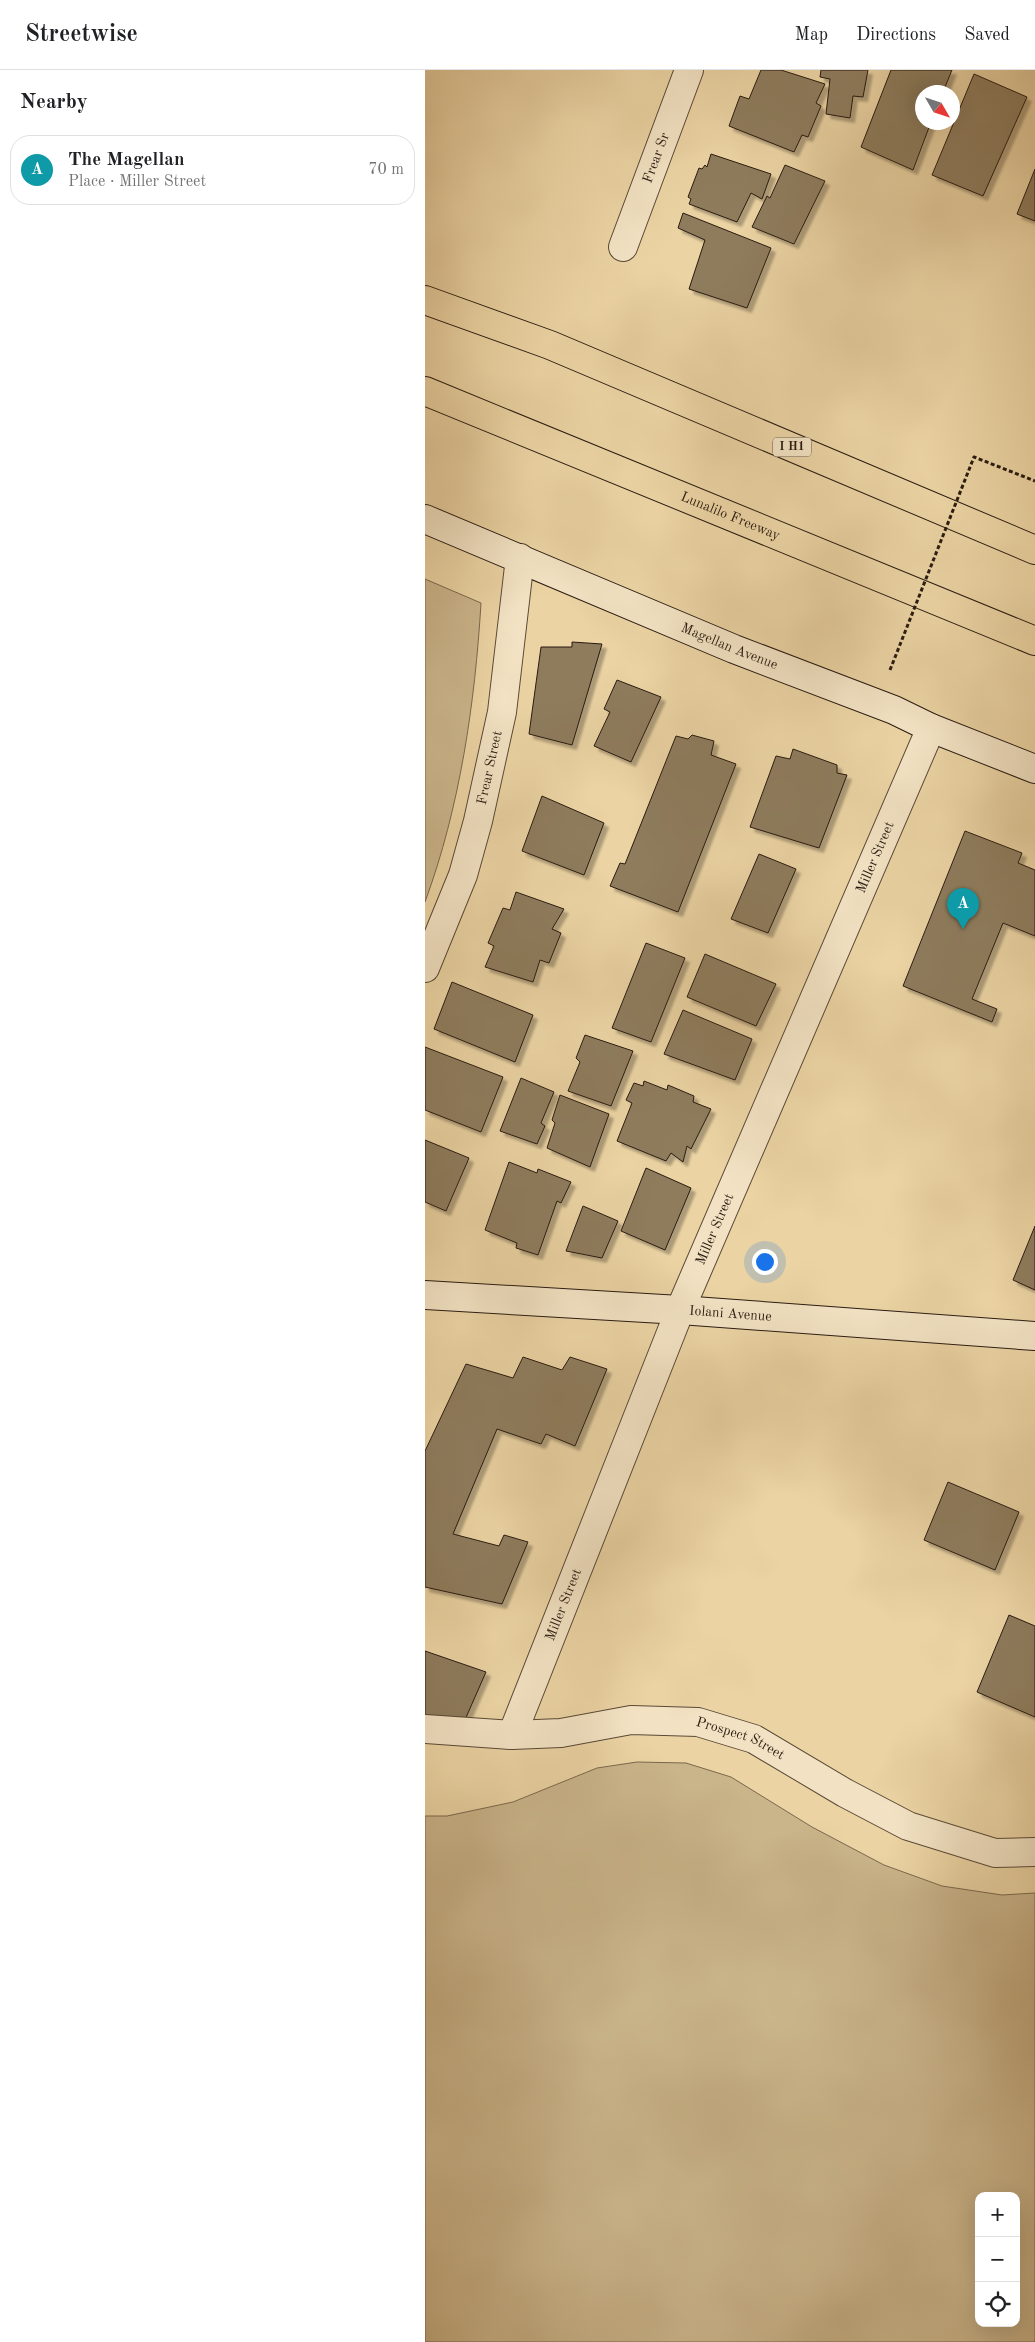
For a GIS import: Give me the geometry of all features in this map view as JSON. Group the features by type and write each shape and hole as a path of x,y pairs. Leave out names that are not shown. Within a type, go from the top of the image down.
{"highway":[{"path":"425,280 550,344"},
{"name":"I H1","path":"425,300 550,344 1035,550"},
{"name":"Lunalilo Freeway","path":"425,391 1035,641"}],"street":[{"name":"Frear Sr","path":"623,247 689,70"},
{"name":"Magellan Avenue","path":"425,519 734,649 894,710 931,728 1035,769"},
{"name":"Frear Street","path":"425,968 463,875 478,821 502,712 521,558"},
{"name":"Miller Street","path":"512,1735 680,1310 931,728"},
{"name":"Iolani Avenue","path":"425,1295 680,1310 1035,1336"},
{"name":"Prospect Street","path":"425,1730 512,1735 561,1733 631,1720 698,1722 754,1739 845,1793 908,1826 995,1853 1035,1852"}],"path":[{"path":"889,670 974,457 1035,481"}],"shaded area":[{"path":"425,579 481,603 475,679 457,792 448,829 425,902"},
{"path":"637,1762 686,1763 731,1777 812,1827 884,1865 942,1886 1002,1895 1035,1893 1035,2342 425,2342 425,1816 447,1816 513,1802 597,1768"}],"building":[{"path":"761,70 781,70 825,84 816,103 821,106 808,137 802,135 794,152 729,126 740,96 749,99"},
{"path":"821,70 868,70 863,97 853,96 850,118 826,114 830,79 820,77"},
{"path":"891,70 952,70 946,85 915,85 915,130 928,130 913,170 861,147"},
{"path":"974,74 1027,97 983,196 932,175 951,130 960,130 960,108"},
{"path":"711,154 771,174 762,199 751,193 737,222 689,204 691,199 688,197 699,168 702,169 705,165 707,167"},
{"path":"785,165 825,181 794,244 752,227 767,196 770,198"},
{"path":"1035,169 1035,221 1017,214"},
{"path":"683,213 771,248 747,308 689,289 705,240 678,228"},
{"path":"572,642 602,644 572,745 529,734 541,647 572,647"},
{"path":"617,680 661,697 631,762 594,746 610,712 604,709"},
{"path":"692,735 714,741 711,755 736,764 678,912 610,886 620,863 625,864 676,736 688,739"},
{"path":"793,749 837,765 837,773 847,775 819,848 750,827 776,756 790,759"},
{"path":"542,796 604,823 584,875 522,851"},
{"path":"965,831 1022,853 1018,863 1035,870 1035,936 1003,923 972,999 997,1009 992,1022 903,986"},
{"path":"759,854 796,869 768,933 731,919"},
{"path":"516,892 564,909 552,929 561,933 549,963 540,960 533,982 485,967 494,946 488,943 503,908 510,910"},
{"path":"646,943 685,958 651,1042 612,1028"},
{"path":"705,954 776,984 756,1026 687,997"},
{"path":"452,982 533,1015 515,1062 434,1029"},
{"path":"683,1010 752,1039 735,1080 664,1054"},
{"path":"585,1035 633,1051 611,1106 568,1091 580,1062 576,1058"},
{"path":"425,1047 503,1077 481,1132 425,1110"},
{"path":"521,1078 554,1092 541,1123 545,1126 537,1144 500,1131"},
{"path":"644,1081 667,1090 668,1085 694,1096 693,1102 711,1109 691,1149 687,1146 683,1162 671,1153 666,1161 617,1141 632,1103 626,1100 634,1083 643,1086"},
{"path":"560,1095 609,1114 590,1167 547,1148 555,1123 552,1120"},
{"path":"425,1140 469,1158 446,1211 425,1202"},
{"path":"509,1162 537,1173 538,1169 571,1182 561,1203 557,1201 538,1255 516,1248 517,1243 485,1230"},
{"path":"646,1168 691,1188 665,1250 621,1231"},
{"path":"583,1206 618,1221 602,1258 566,1251"},
{"path":"1035,1226 1035,1290 1013,1280"},
{"path":"523,1357 562,1370 570,1357 607,1369 575,1446 546,1434 541,1444 497,1429 453,1534 499,1546 504,1535 528,1542 502,1604 425,1587 425,1451 466,1364 513,1378"},
{"path":"948,1482 1019,1512 995,1570 924,1540"},
{"path":"1009,1615 1035,1626 1035,1717 977,1692"},
{"path":"425,1651 486,1672 464,1722 425,1723"}],"place":[{"name":"The Magellan","path":"963,929"}]}
